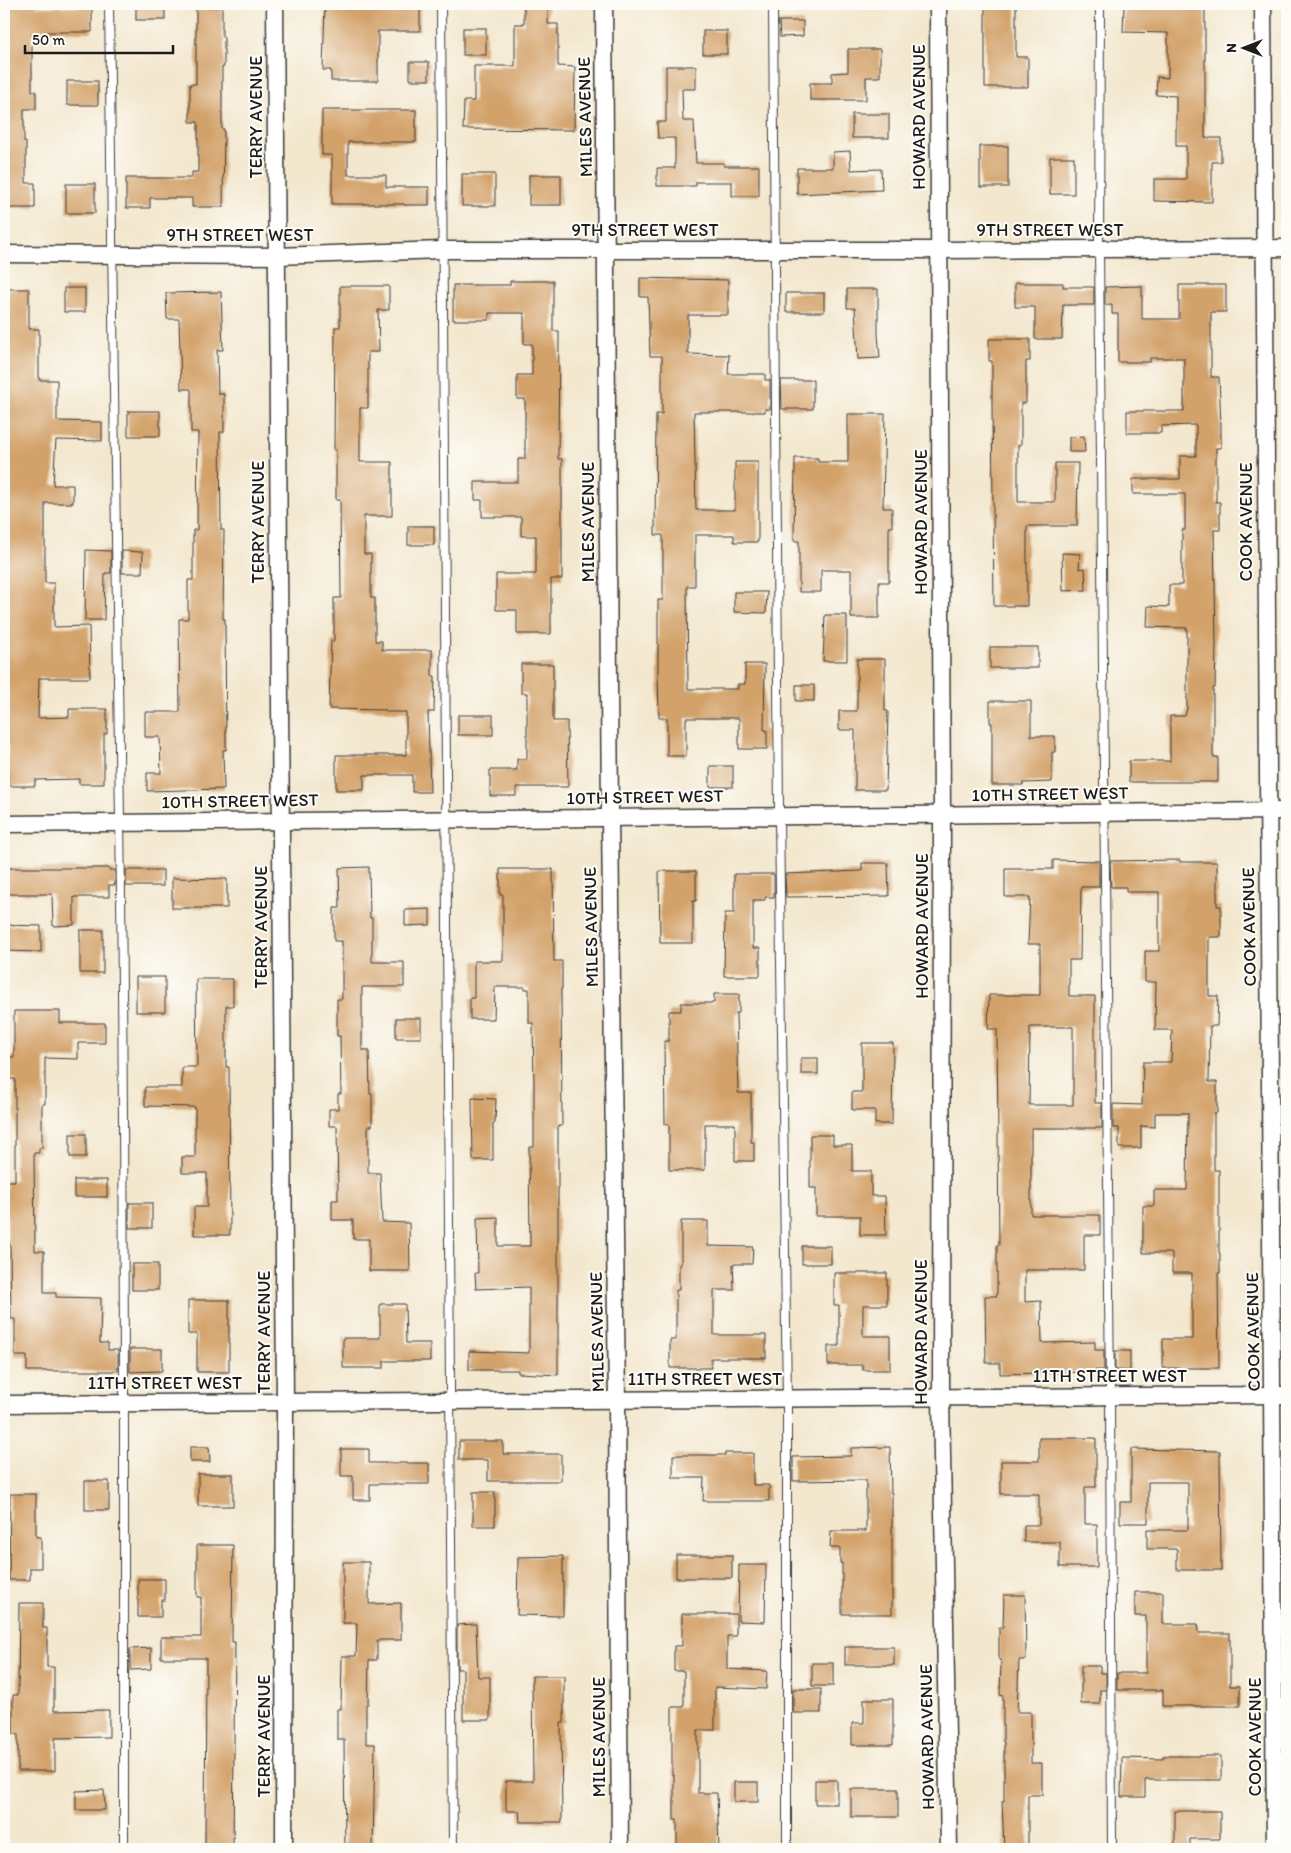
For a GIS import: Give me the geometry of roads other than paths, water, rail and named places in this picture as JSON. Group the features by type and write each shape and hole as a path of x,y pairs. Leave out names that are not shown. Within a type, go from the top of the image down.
{"street":[{"name":"TERRY AVENUE","path":"275,4 285,1402 284,1849"},
{"name":"MILES AVENUE","path":"604,4 610,818 618,1400 620,1849"},
{"name":"HOWARD AVENUE","path":"938,4 942,815 941,1398 948,1849"},
{"name":"COOK AVENUE","path":"1263,4 1268,812 1280,1395 1276,1849"},
{"name":"9TH STREET WEST","path":"4,254 277,256 441,250 1287,248"},
{"name":"10TH STREET WEST","path":"4,824 1287,812"},
{"name":"11TH STREET WEST","path":"4,1404 1280,1395"}],"lane":[{"path":"109,4 120,822 124,1404 124,1849"},
{"path":"440,4 453,1849"},
{"path":"773,4 779,816 786,1399 786,1849"},
{"path":"1100,4 1099,249 1110,1396 1112,1849"}]}
